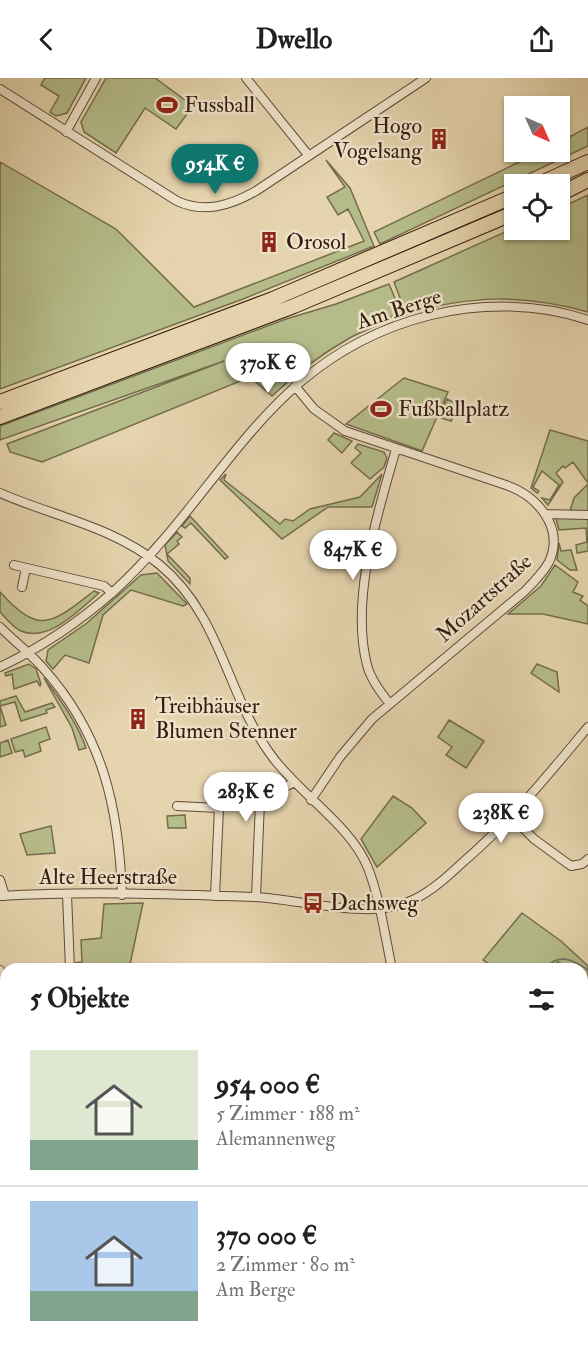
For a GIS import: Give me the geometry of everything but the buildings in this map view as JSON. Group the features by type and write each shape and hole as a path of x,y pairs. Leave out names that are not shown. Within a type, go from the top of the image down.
{"highway":[{"path":"561,174 588,162"},
{"path":"570,189 588,180"},
{"path":"570,191 588,185"},
{"path":"0,402 273,298 504,200"},
{"path":"0,417 294,306 504,217"}],"street":[{"path":"66,132 96,78"},
{"path":"246,78 309,156"},
{"path":"0,89 177,201 197,208 236,202 426,78"},
{"name":"Am Berge","path":"0,667 27,653 83,617 112,593 147,555 263,417 295,386 354,343 405,322 455,309 496,306 537,309 588,320"},
{"path":"295,386 314,409 331,423 361,439 514,488 536,501 545,514 588,515"},
{"path":"390,704 375,685 367,665 363,624 368,548 396,449"},
{"path":"0,493 101,528 147,555 179,583 201,612 213,633 251,723 270,754 293,783 349,837 368,867 391,963"},
{"name":"Mozartstraße","path":"311,800 340,757 372,719 525,591 540,575 552,550 552,530 545,514"},
{"path":"14,565 104,586 112,593"},
{"path":"22,586 26,568"},
{"path":"0,627 46,671 74,709 103,769 118,824 122,895"},
{"name":"Alte Heerstraße","path":"2,896 67,894 256,897 379,909 402,905 427,892 512,817 588,727"},
{"path":"256,897 260,802 266,796 293,783"},
{"path":"177,806 219,808 215,897"},
{"path":"512,817 534,839 572,866 588,860"},
{"path":"0,880 2,896"},
{"path":"67,894 70,963"}],"green space":[{"path":"45,78 86,78 67,113 56,116 50,112 59,96 41,85"},
{"path":"106,78 155,78 193,106 176,129 145,108 116,153 84,132 81,122"},
{"path":"588,127 588,146 570,154 570,137"},
{"path":"326,160 350,188 374,246 243,299 0,389 0,162 116,229 194,307 364,241 348,209 338,215 327,197 345,187"},
{"path":"519,162 554,162 529,174 504,174 504,186 380,244 374,232"},
{"path":"588,195 588,312 542,302 497,299 452,303 406,314 394,282 504,232 504,240 570,240 570,203"},
{"path":"389,284 400,310 328,352 272,396 250,377 42,462 10,452 7,444 224,361 0,440 0,426 286,319 336,304"},
{"path":"404,378 448,392 422,451 346,424"},
{"path":"447,399 457,404 458,408 451,421 438,417"},
{"path":"550,430 588,441 588,483 573,462 565,468 563,466 556,473 563,482 548,505 542,498 550,500 559,485 542,471 533,487 539,491 537,493 531,488"},
{"path":"334,433 352,441 342,453 328,440"},
{"path":"358,444 384,452 387,458 384,467 370,479 351,463 361,453 355,448"},
{"path":"226,474 224,480 280,524 285,519 293,521 310,509 360,497 382,474 372,507 328,507 282,539 220,480"},
{"path":"588,484 588,512 570,511 574,498"},
{"path":"190,516 228,557 225,559 191,523 185,528 182,526"},
{"path":"560,516 588,517 588,551 577,553 576,545 587,542 586,528 559,530 556,519"},
{"path":"177,532 182,537 177,541 179,544 167,554 190,578 190,584 168,561 165,545"},
{"path":"559,543 561,551 571,550 577,570 570,570 557,560"},
{"path":"555,565 578,582 573,592 583,596 580,600 588,606 588,624 543,614 508,614 541,586"},
{"path":"157,573 187,604 183,606 131,590 103,615 89,663 65,655 53,669 46,661 48,650 87,623 141,575"},
{"path":"94,591 99,593 73,615 42,632 32,633 18,630 0,612 0,592 26,615 36,620 46,620 67,611"},
{"path":"29,664 36,669 40,686 37,681 14,689 12,674 6,676 5,673"},
{"path":"537,664 557,672 559,692 531,673"},
{"path":"44,678 68,712 86,748 79,750 72,728"},
{"path":"16,696 25,712 52,703 55,707 46,710 47,713 21,721 15,702 0,706 0,701"},
{"path":"0,706 6,725 0,727"},
{"path":"449,720 484,741 466,768 446,755 452,747 438,737"},
{"path":"46,727 50,739 39,743 41,751 25,757 23,750 15,752 11,739"},
{"path":"8,740 12,753 0,757 0,743"},
{"path":"393,796 412,808 426,823 377,867 361,839"},
{"path":"185,815 186,828 168,828 167,816"},
{"path":"51,826 55,853 27,855 20,834"},
{"path":"143,903 130,963 74,963 82,962 81,940 101,938 104,904"},
{"path":"522,913 561,941 585,963 488,963 483,960"}],"waterway":[{"path":"552,963 561,959 577,963"}],"place":[{"name":"Fussball","path":"167,105"},
{"name":"Hogo Vogelsang","path":"439,139"},
{"name":"Orosol","path":"269,242"},
{"name":"Fußballplatz","path":"381,409"},
{"name":"Treibhäuser Blumen Stenner","path":"138,719"},
{"name":"Dachsweg","path":"313,903"}]}
